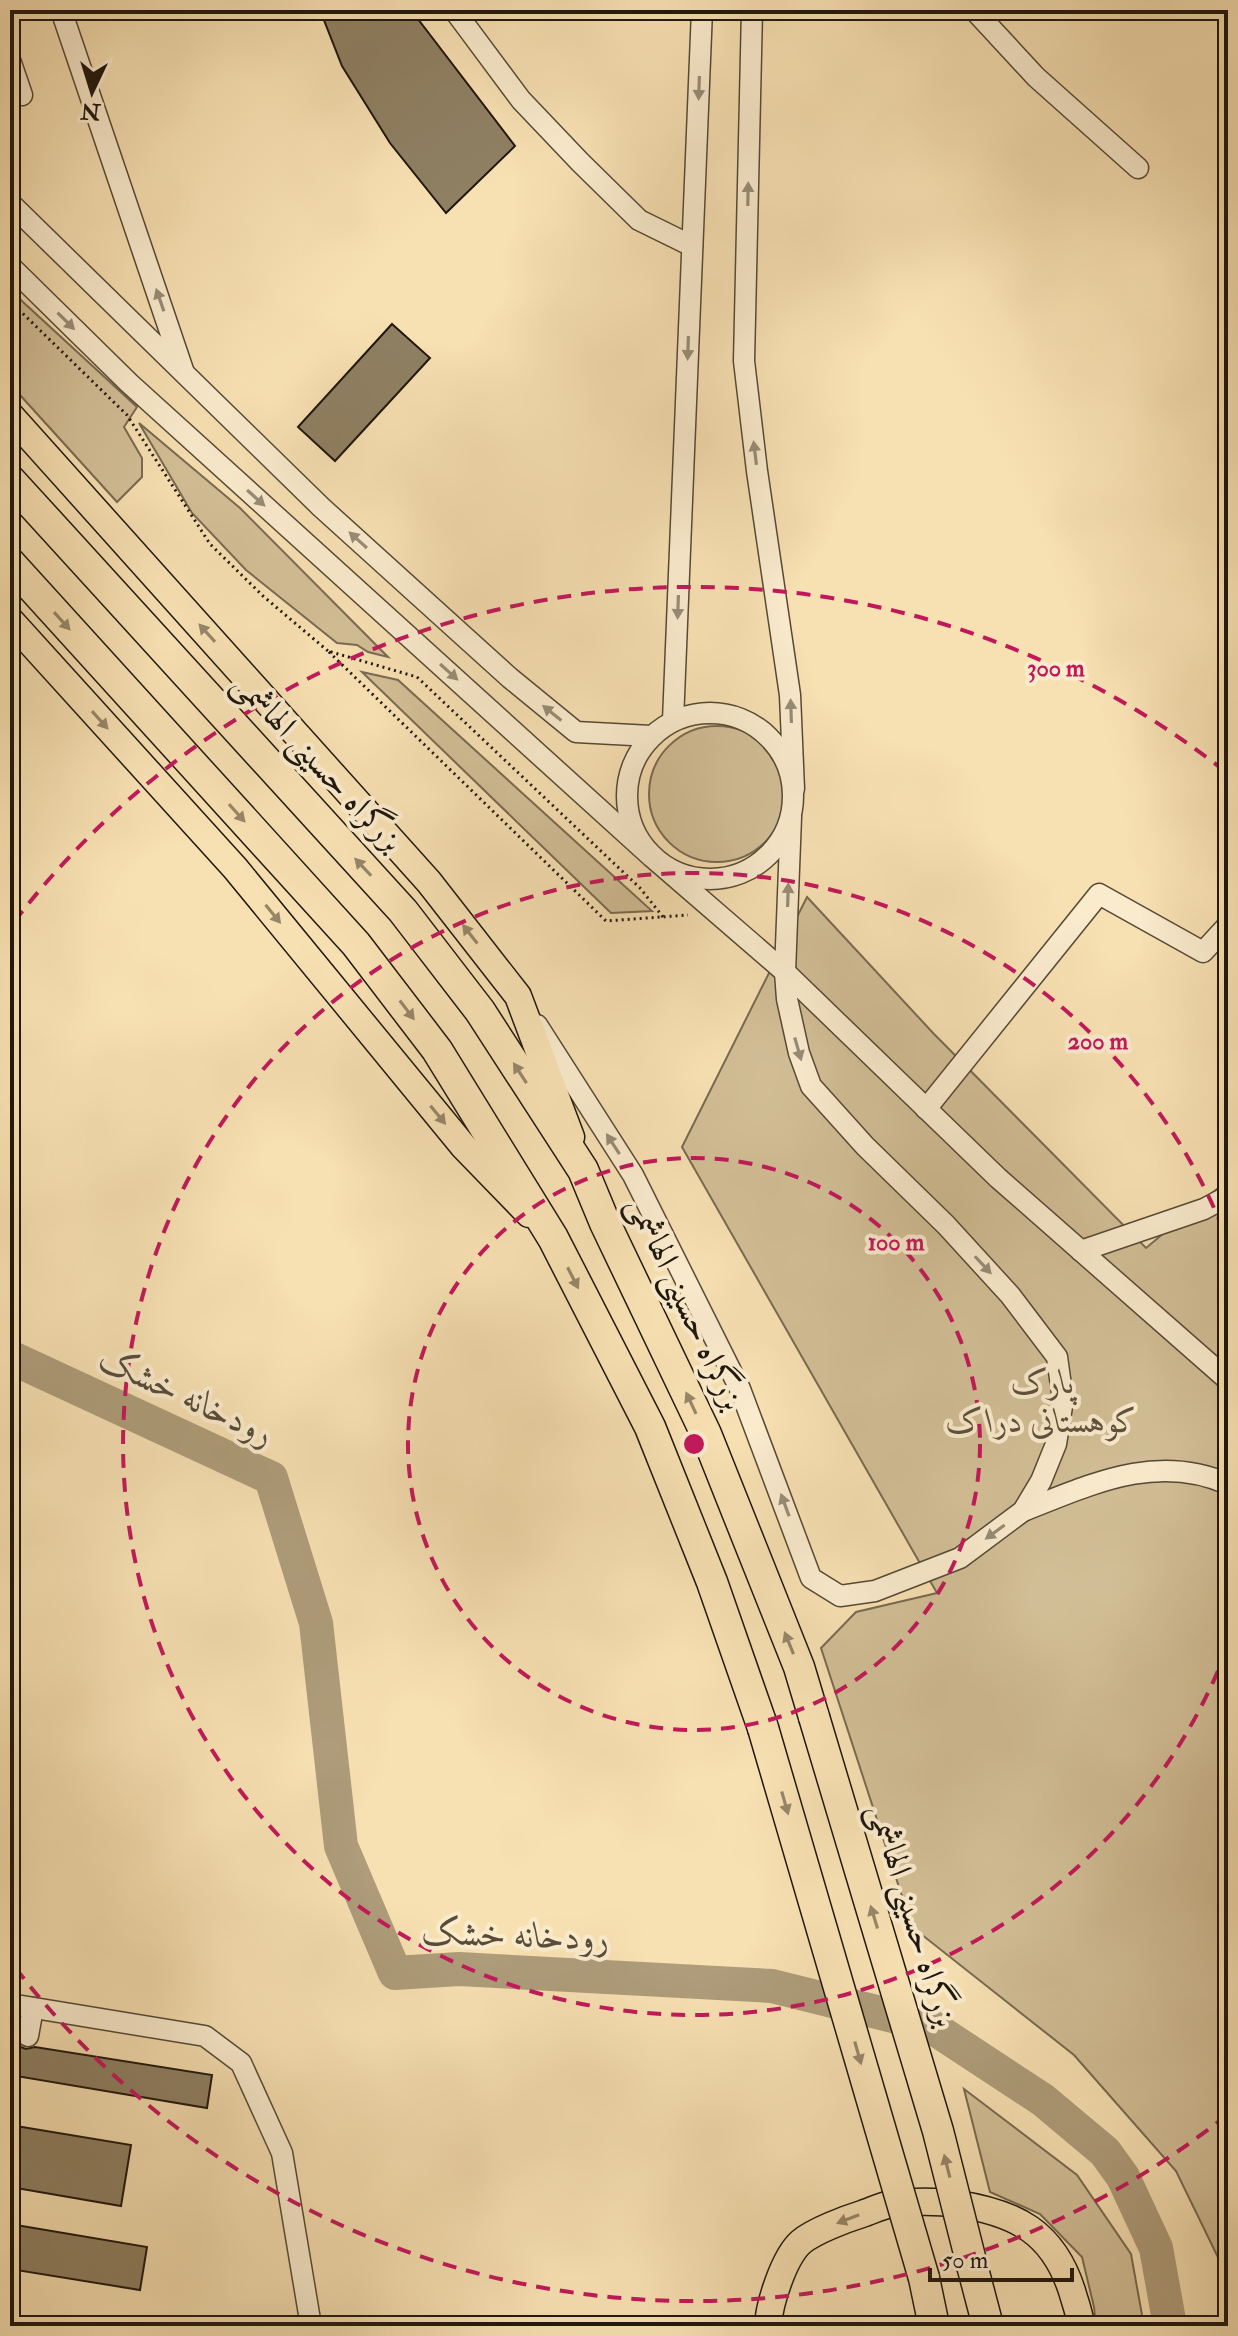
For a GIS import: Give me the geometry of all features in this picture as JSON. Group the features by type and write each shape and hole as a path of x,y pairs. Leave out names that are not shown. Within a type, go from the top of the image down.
{"highway":[{"name":"بزرگراه حسینی الهاشمی","path":"10,480 403,911 480,1011 583,1170 605,1223 706,1434 799,1667 938,2131 988,2326"},
{"path":"10,563 356,944 437,1050 553,1238 650,1427 712,1582 763,1728 924,2278 934,2326"}],"main road":[{"path":"10,415 429,882 518,996 583,1170"},
{"path":"10,620 235,868 464,1147 553,1238"},
{"path":"768,2326 780,2275 800,2243 843,2220 890,2204 940,2202 988,2209 1016,2220 1041,2237 1060,2261 1081,2326"}],"street":[{"path":"61,10 185,374"},
{"path":"454,10 521,100 580,162 639,220 692,246"},
{"path":"673,721 702,10"},
{"path":"752,10 744,361 790,695 794,789 785,972 787,999 811,1086 1010,1295 1057,1357 1063,1400 1056,1444 1041,1481 1023,1511"},
{"path":"974,10 1036,77 1138,168"},
{"path":"10,60 22,95"},
{"path":"10,203 321,507 510,678 576,732 651,736"},
{"path":"10,266 129,383 652,857 785,972 998,1178 1228,1380"},
{"path":"485,705 510,678"},
{"path":"791,817 779,843 759,864 733,877 707,881 676,873 652,857 635,834 626,809 627,782 635,757 651,736 673,721 698,713 712,713 750,723 771,739 786,761 794,789"},
{"path":"926,1109 1099,894 1203,952 1228,925"},
{"path":"518,996 640,1190 740,1389 811,1578 840,1596 875,1591 960,1558 1023,1511 1129,1474 1174,1469 1228,1484"},
{"path":"1081,1251 1204,1209 1228,1196"},
{"path":"10,2004 205,2036 241,2063 282,2153 311,2326"},
{"path":"28,2036 33,2008"}],"path":[{"path":"10,301 127,415 210,544 263,596 328,651 606,921 716,912"},
{"path":"328,651 417,677 640,888 663,917"}],"green space":[{"path":"10,290 137,407 124,427 142,458 142,477 117,502 10,384"},
{"path":"139,423 240,508 388,657 368,652 357,645 337,643 246,570 192,513"},
{"path":"362,672 398,680 652,911 611,913"},
{"path":"717,726 743,732 765,746 779,768 785,794 779,820 765,842 743,856 717,862 691,856 669,842 655,820 649,794 655,768 669,746 691,732"},
{"name":"پارک کوهستانی دراک","path":"807,897 934,1034 1146,1248 1228,1180 1228,2278 1176,2171 1074,2055 912,1927 821,1648 856,1612 937,1593 682,1147"},
{"path":"964,2089 1077,2175 1131,2254 1144,2326 1096,2326 1082,2257 1040,2214 990,2192"}],"building":[{"path":"320,10 411,10 515,146 446,213 390,143 342,66"},
{"path":"392,324 430,358 335,461 298,427"},
{"path":"10,2043 26,2049 35,2047 212,2075 207,2108 10,2075"},
{"path":"10,2125 131,2145 121,2206 10,2187"},
{"path":"10,2224 147,2247 140,2290 10,2269"}],"waterway":[{"name":"رودخانه خشک","path":"10,1357 271,1478 316,1623 341,1846 395,1973 459,1969 772,1986 929,2025 1043,2100 1105,2152 1123,2177 1156,2248 1170,2326"}]}
